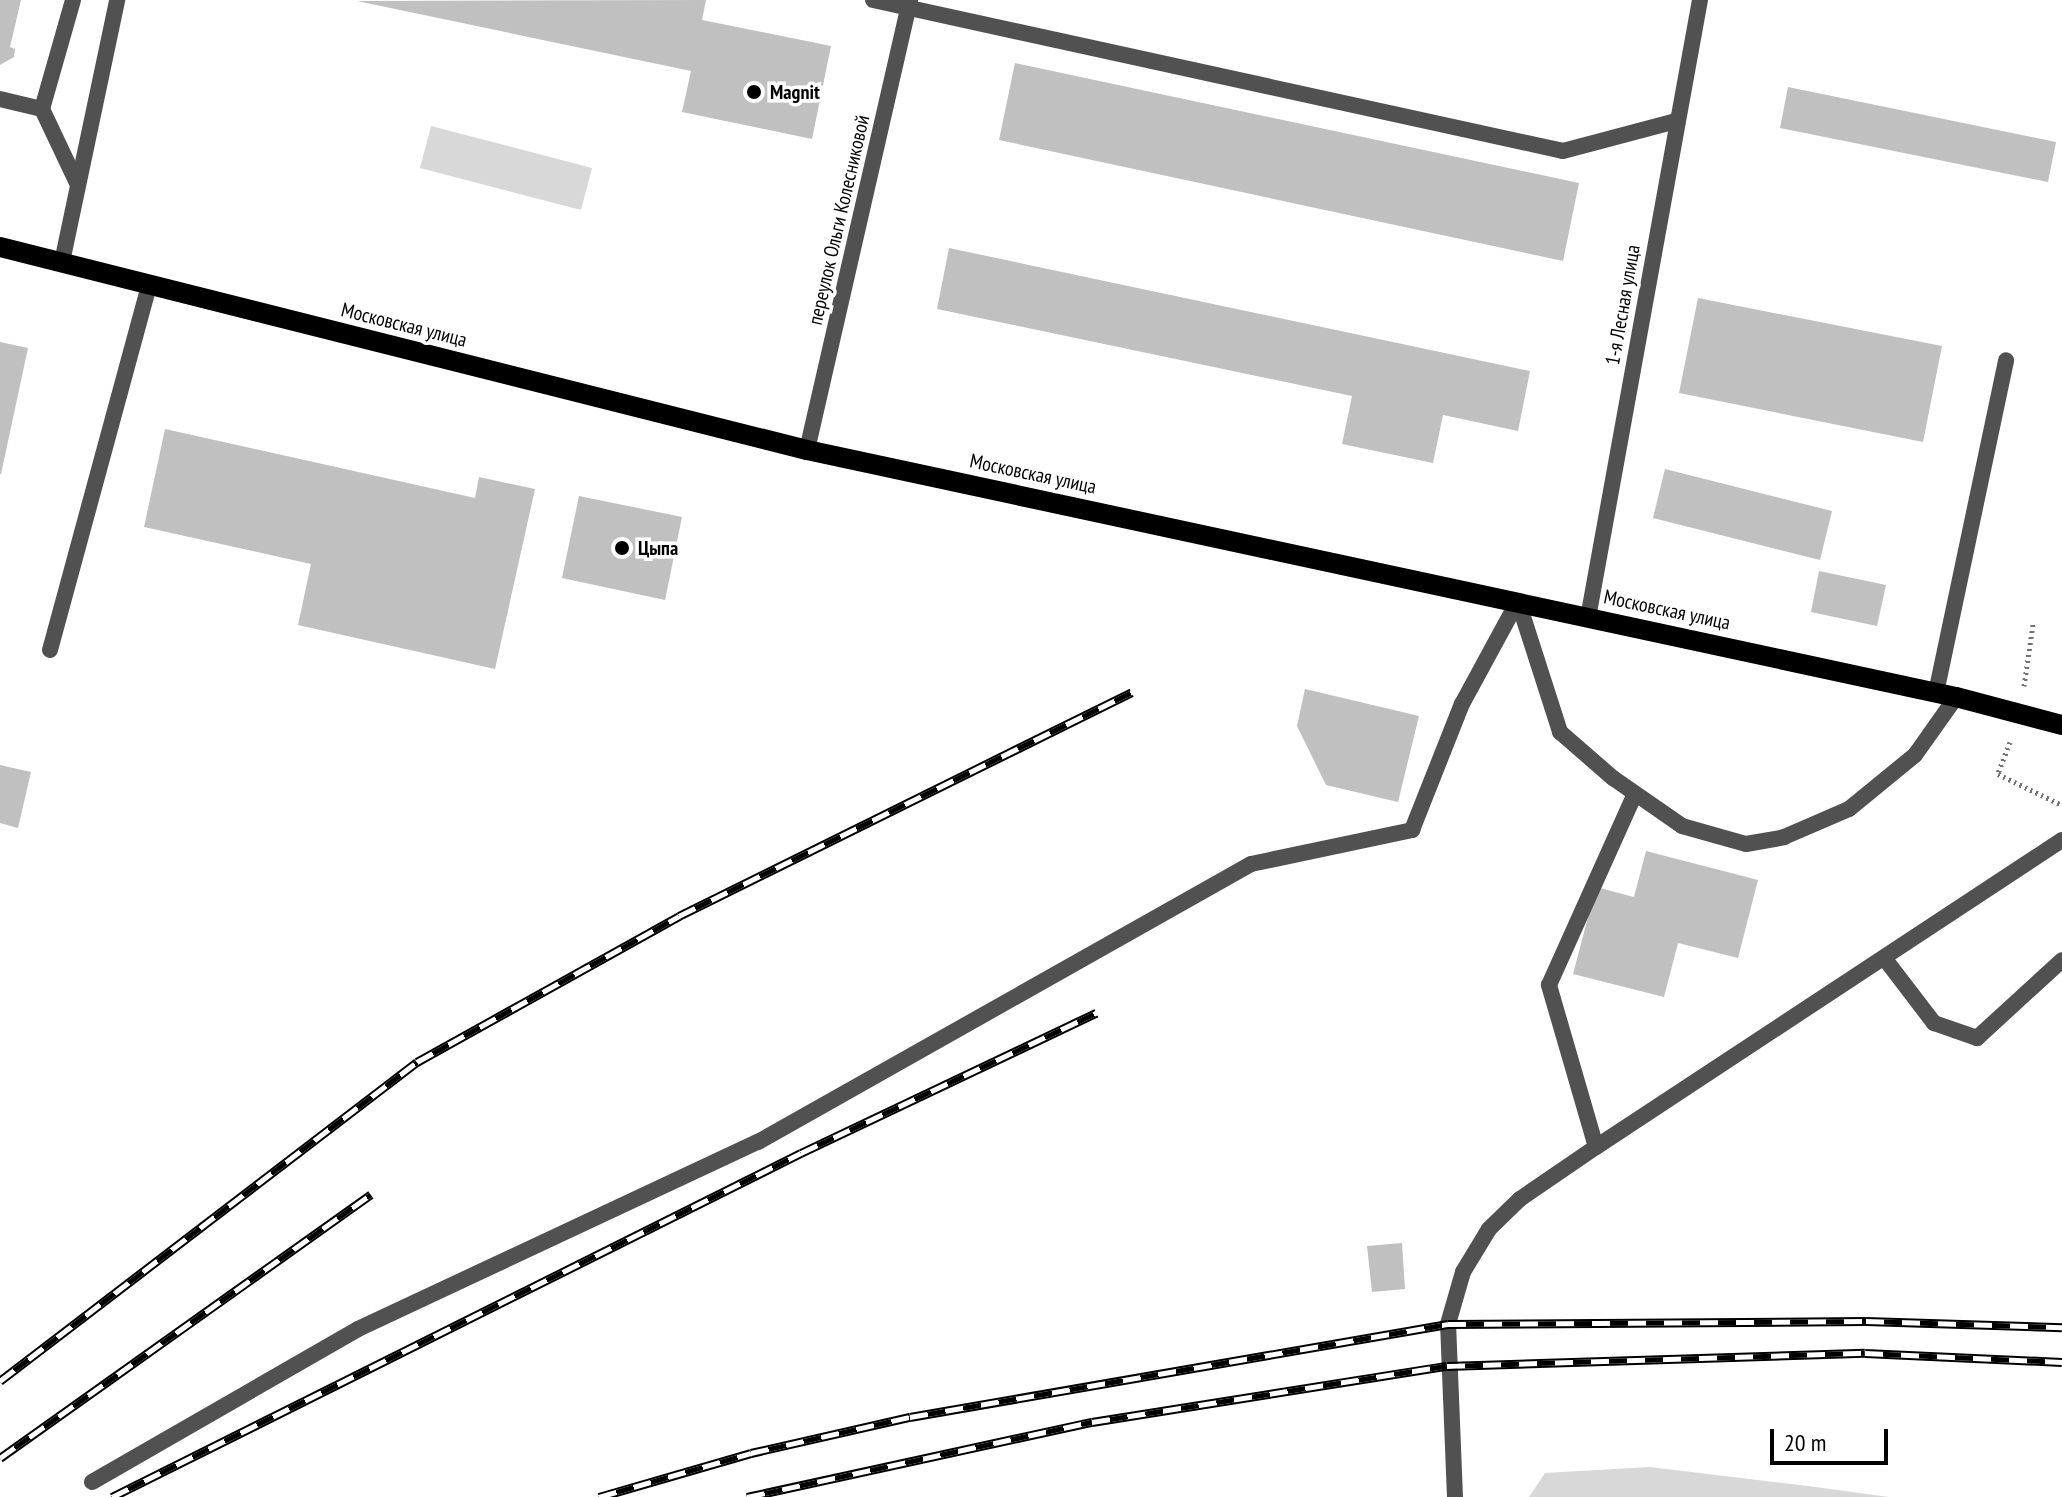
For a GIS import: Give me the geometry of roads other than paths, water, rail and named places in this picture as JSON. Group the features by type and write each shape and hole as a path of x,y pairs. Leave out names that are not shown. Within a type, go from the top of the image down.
{"main road":[{"name":"Московская улица","path":"0,247 807,450 1518,601 1946,695 2062,725"}],"street":[{"path":"73,0 42,109 78,185"},
{"path":"62,262 117,0"},
{"path":"873,0 909,5 1563,151 1676,121"},
{"name":"1-я Лесная улица","path":"1588,618 1700,0"},
{"name":"переулок Ольги Колесниковой","path":"807,450 909,5"},
{"path":"0,99 42,109"},
{"path":"50,650 149,286"},
{"path":"1518,601 1560,732 1635,794 1682,826 1746,844 1784,837 1849,809 1915,755 1946,695 2006,360"},
{"path":"92,1482 358,1329 758,1142 1251,864 1412,830 1462,704 1518,601"},
{"path":"1596,1147 1549,985 1635,794"},
{"path":"1455,1497 1448,1324 1463,1272 1489,1229 1520,1199 1596,1147 2062,840"},
{"path":"1885,959 1934,1023 1977,1038 2062,960"}],"railway":[{"path":"0,1381 417,1062 679,916 1132,692"},
{"path":"112,1497 801,1153 1096,1013"},
{"path":"0,1458 371,1194"},
{"path":"599,1497 751,1453 910,1417 1448,1324 1866,1321 2062,1327"},
{"path":"747,1497 1092,1422 1447,1366 1865,1353 2062,1362"}],"place":[{"name":"Magnit","path":"754,92"},
{"name":"Цыпа","path":"622,548"}]}
